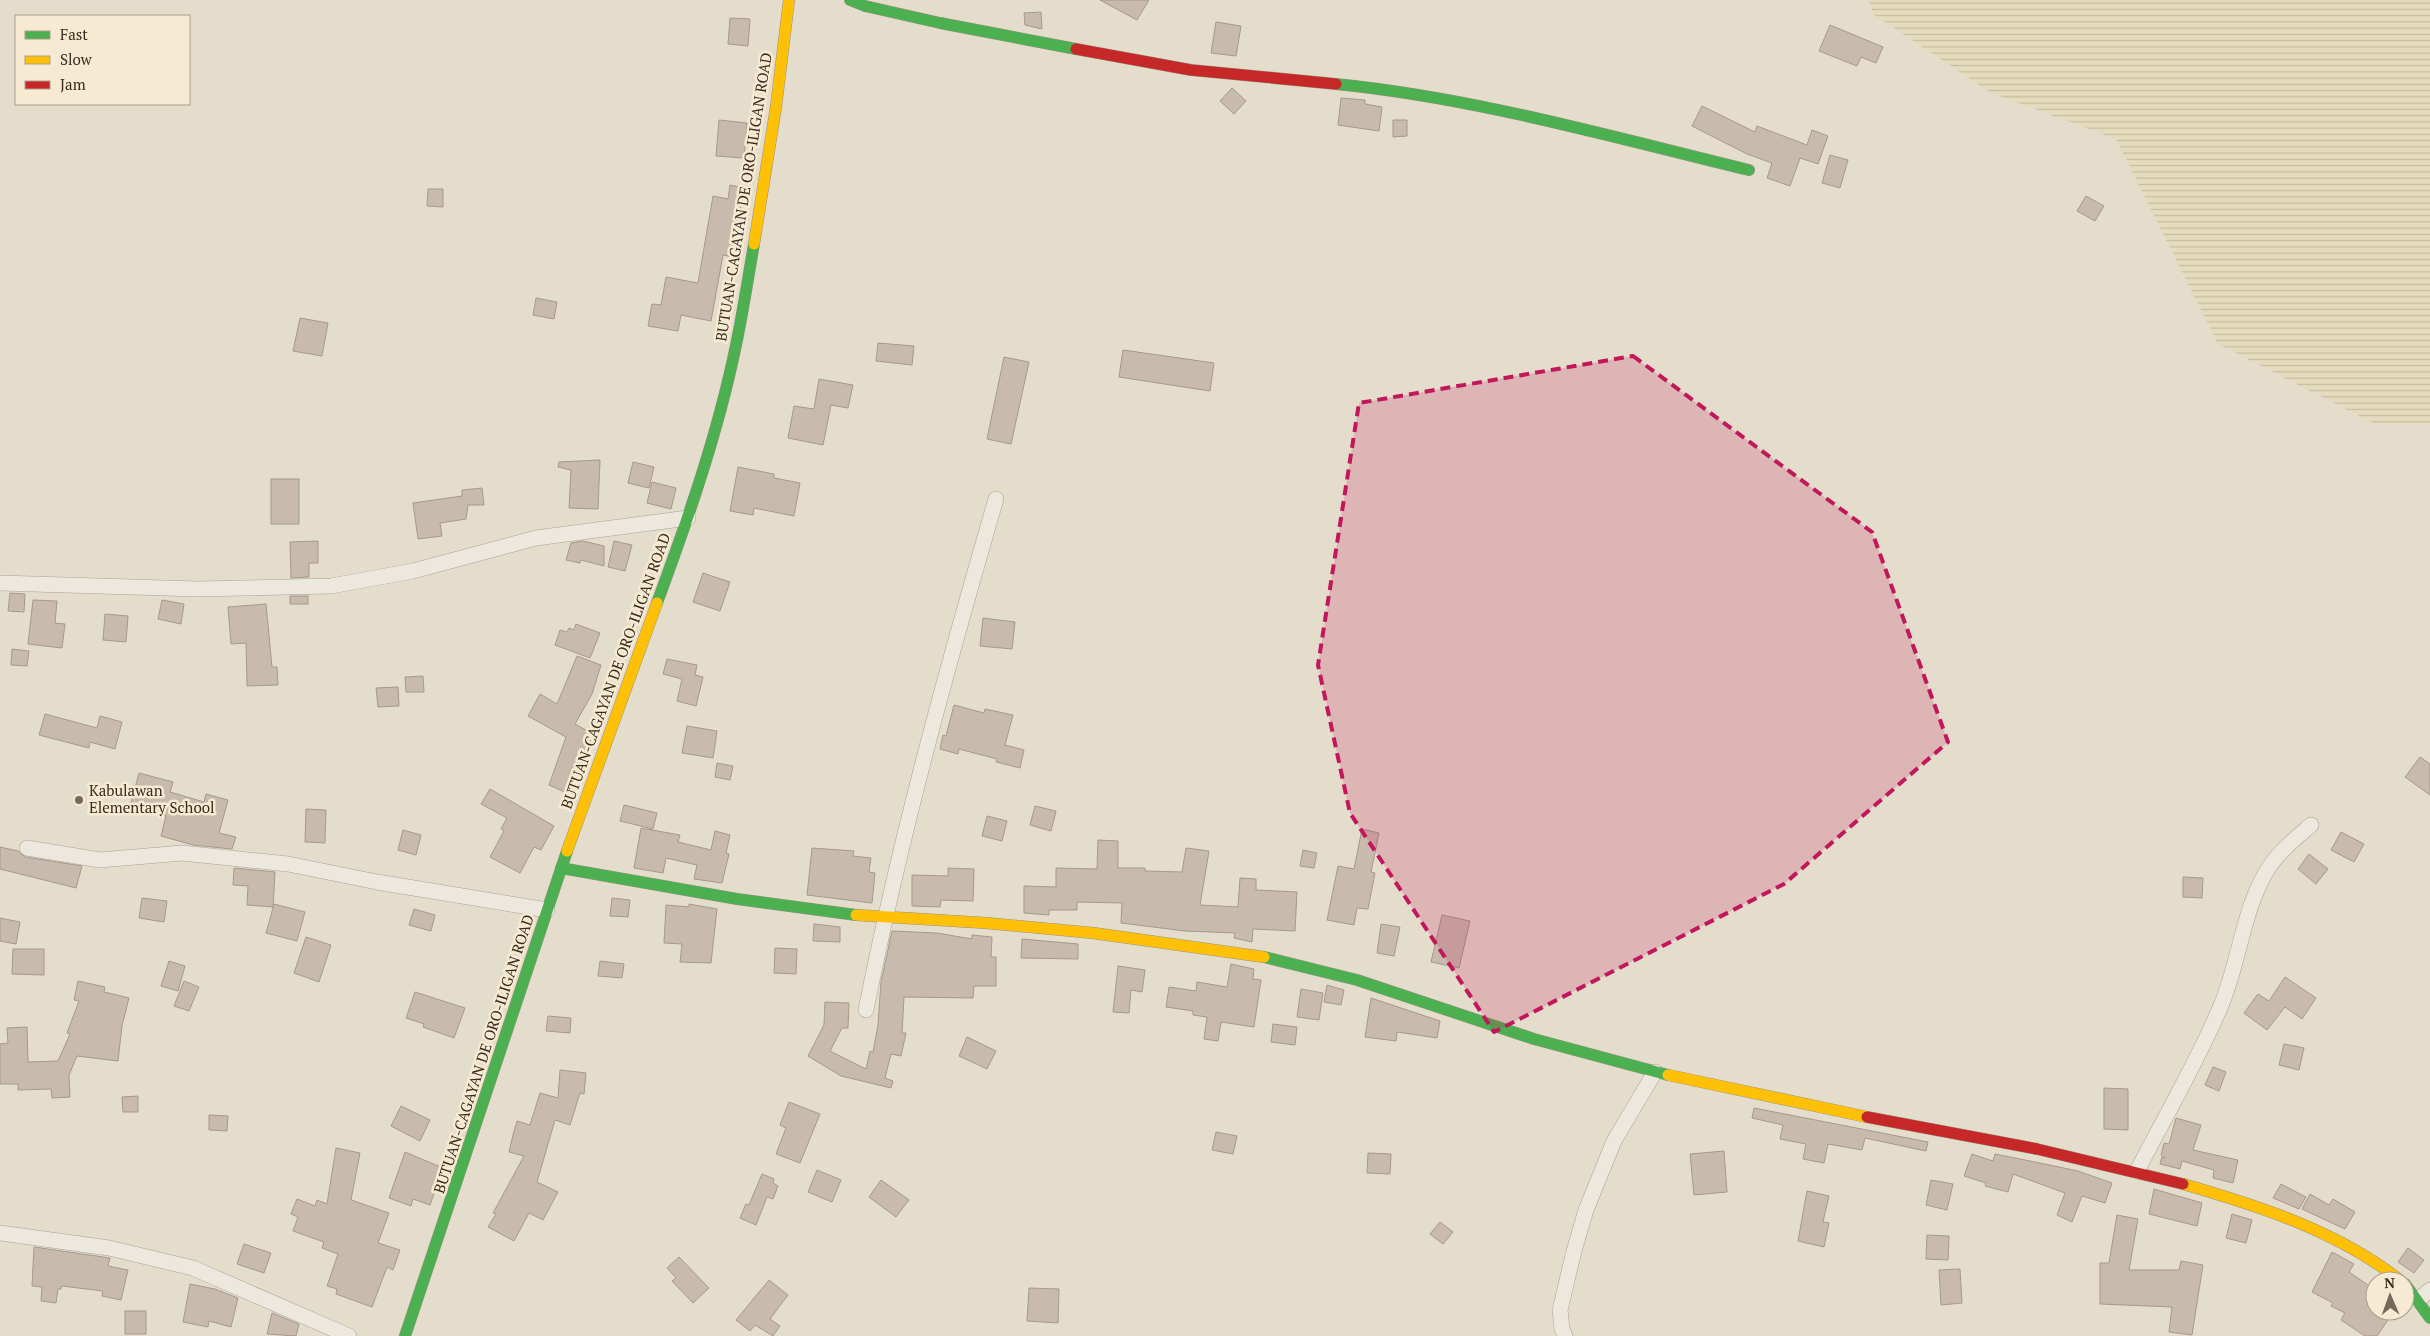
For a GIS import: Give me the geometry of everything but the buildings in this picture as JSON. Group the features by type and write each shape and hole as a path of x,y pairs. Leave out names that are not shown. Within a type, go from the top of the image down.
{"main road":[{"name":"BUTUAN-CAGAYAN DE ORO-ILIGAN ROAD","path":"405,1336 561,868 688,518 710,446 736,346 756,235 776,107 789,0"},
{"path":"850,0 865,6 940,24 1191,70 1376,88 1482,105 1749,170"},
{"path":"561,868 842,914 1011,925 1208,948 1271,958 1321,969 1503,1029 1695,1083 1826,1110 2032,1148 2137,1171 2230,1196 2328,1234 2390,1271"},
{"path":"2415,1296 2430,1318"}],"street":[{"path":"866,1010 885,917 954,646 996,499"},
{"path":"0,583 198,589 331,586 412,572 536,538 688,518"},
{"path":"2137,1171 2218,1015 2230,986 2255,895 2267,871 2280,854 2310,825"},
{"path":"26,848 100,860 182,853 288,864 377,882 547,910"},
{"path":"1565,1336 1562,1329 1560,1310 1574,1250 1586,1210 1614,1141 1655,1072"},
{"path":"0,1233 109,1248 193,1268 349,1336"},
{"path":"2418,1300 2430,1290"}],"highlighted area":[{"path":"1633,356 1872,532 1948,742 1784,884 1494,1032 1350,813 1318,665 1359,403"}],"shaded area":[{"path":"1869,0 2430,0 2430,424 2375,424 2218,344 2116,139 1991,93 1873,14"}],"traffic: fast":[{"path":"850,0 865,6 940,23 1076,49"},
{"path":"1336,84 1388,90 1492,109 1749,170"},
{"path":"657,603 691,508 729,378 739,333 754,244"},
{"path":"405,1336 567,851"},
{"path":"561,868 737,899 856,915"},
{"path":"1264,957 1357,980 1534,1039 1668,1075"},
{"path":"2415,1298 2430,1318"}],"traffic: slow":[{"path":"754,244 776,107 789,0"},
{"path":"567,851 657,603"},
{"path":"856,915 986,923 1093,933 1264,957"},
{"path":"1668,1075 1867,1117"},
{"path":"2183,1184 2240,1201 2297,1222 2351,1248 2388,1271"}],"traffic: jam":[{"path":"1076,49 1191,70 1336,84"},
{"path":"1867,1117 2037,1149 2183,1184"}],"place":[{"name":"Kabulawan Elementary School","path":"79,800"}]}
